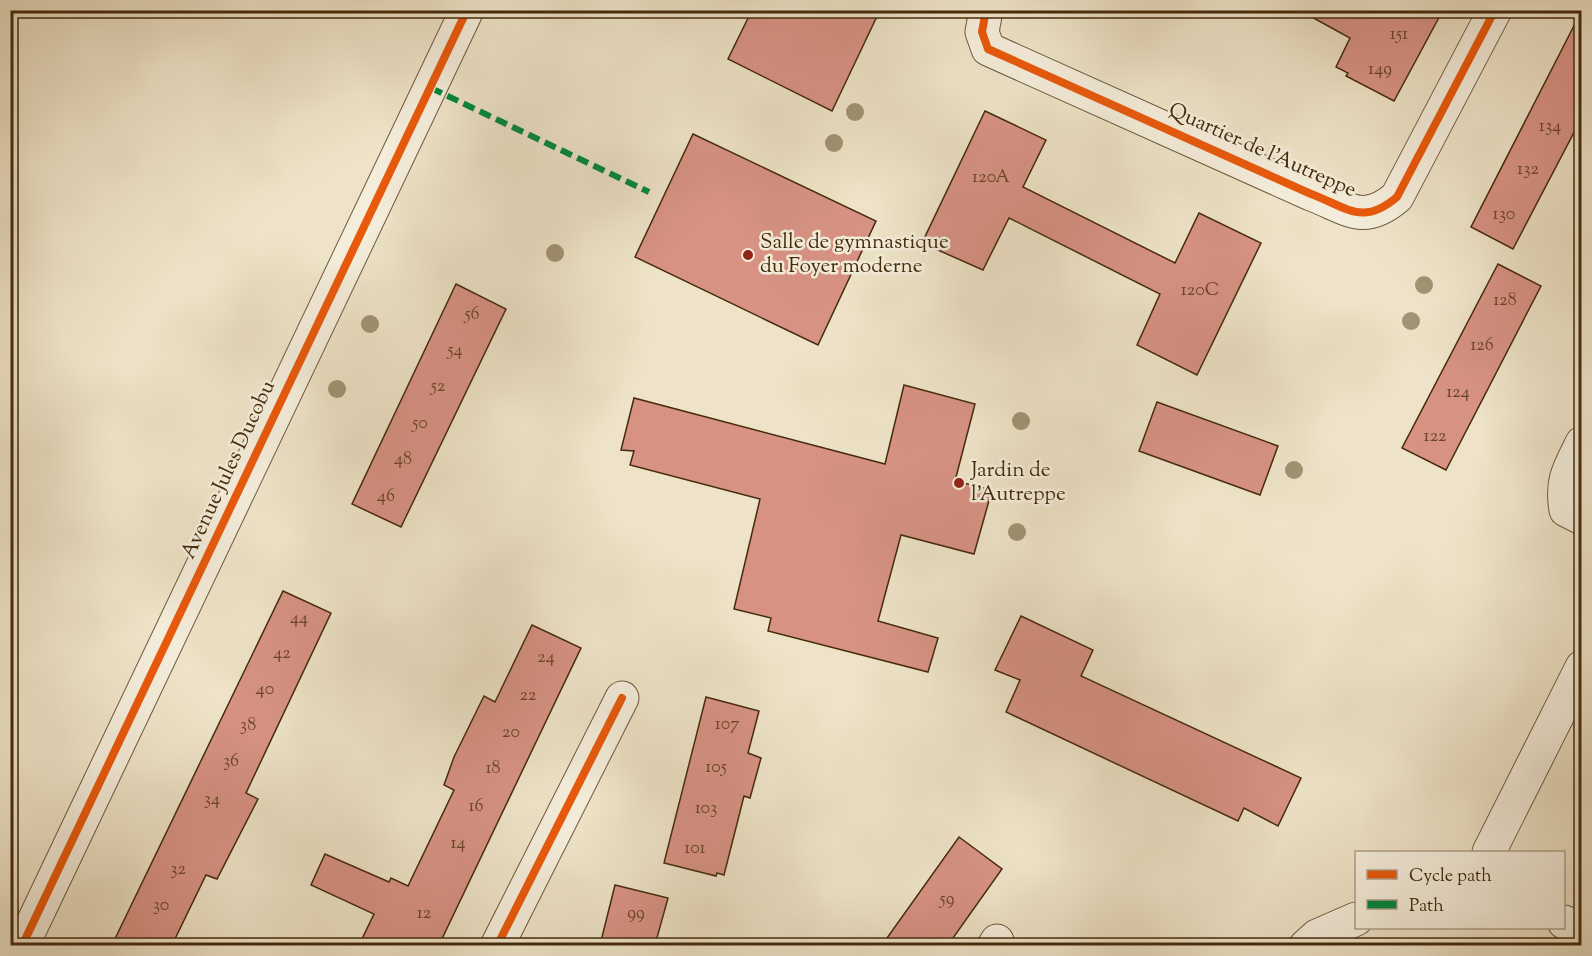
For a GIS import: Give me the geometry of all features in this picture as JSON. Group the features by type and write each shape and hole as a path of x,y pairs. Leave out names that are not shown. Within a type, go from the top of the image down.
{"street":[{"name":"Avenue Jules Ducobu","path":"22,945 467,10"},
{"name":"Quartier de l'Autreppe","path":"986,10 982,32 988,49 1311,194 1364,215 1381,211 1397,197 1495,10"},
{"path":"1581,443 1566,473 1563,491 1566,510 1581,518"},
{"path":"1490,851 1581,667"},
{"path":"497,945 622,698"},
{"path":"1306,945 1317,936 1355,919"},
{"path":"1565,923 1581,931"}],"building":[{"path":"752,10 880,10 832,111 728,59"},
{"path":"1299,10 1443,10 1394,101 1346,76 1348,73 1336,67 1350,38"},
{"path":"1581,12 1581,119 1513,249 1471,227"},
{"path":"985,111 1046,140 1023,187 1175,263 1199,213 1261,243 1197,375 1137,345 1160,294 1009,218 983,270 922,243"},
{"name":"Salle de gymnastique du Foyer moderne","path":"693,134 876,221 818,345 635,257"},
{"path":"1498,264 1541,286 1446,470 1402,448"},
{"path":"456,284 506,309 401,527 352,504"},
{"path":"904,385 975,404 955,481 992,490 974,554 901,535 878,621 938,638 928,672 768,631 771,618 734,609 760,499 630,465 634,451 621,450 634,398 885,464"},
{"path":"1157,402 1278,446 1260,495 1139,451"},
{"path":"283,591 331,613 246,793 258,799 217,879 206,875 172,945 112,945"},
{"path":"1021,616 1093,650 1081,676 1301,778 1278,826 1244,808 1238,821 1006,712 1020,680 995,670"},
{"path":"532,625 581,648 439,945 359,945 374,914 311,885 325,854 389,882 391,878 408,886 454,790 444,785 454,757 484,696 495,702"},
{"path":"706,697 759,711 748,753 761,758 750,798 744,796 724,875 717,873 716,876 664,863"},
{"path":"959,837 1002,869 948,945 882,945"},
{"path":"615,885 668,898 655,945 600,945"}],"marked path":[{"path":"431,88 649,192"}],"cycle path":[{"path":"22,946 467,10"},
{"path":"986,10 982,32 988,49 1355,212 1374,211 1397,197 1495,10"},
{"path":"497,946 622,698"}],"place":[{"name":"Salle de gymnastique du Foyer moderne","path":"748,255"},
{"name":"Jardin de l'Autreppe","path":"959,483"}]}
